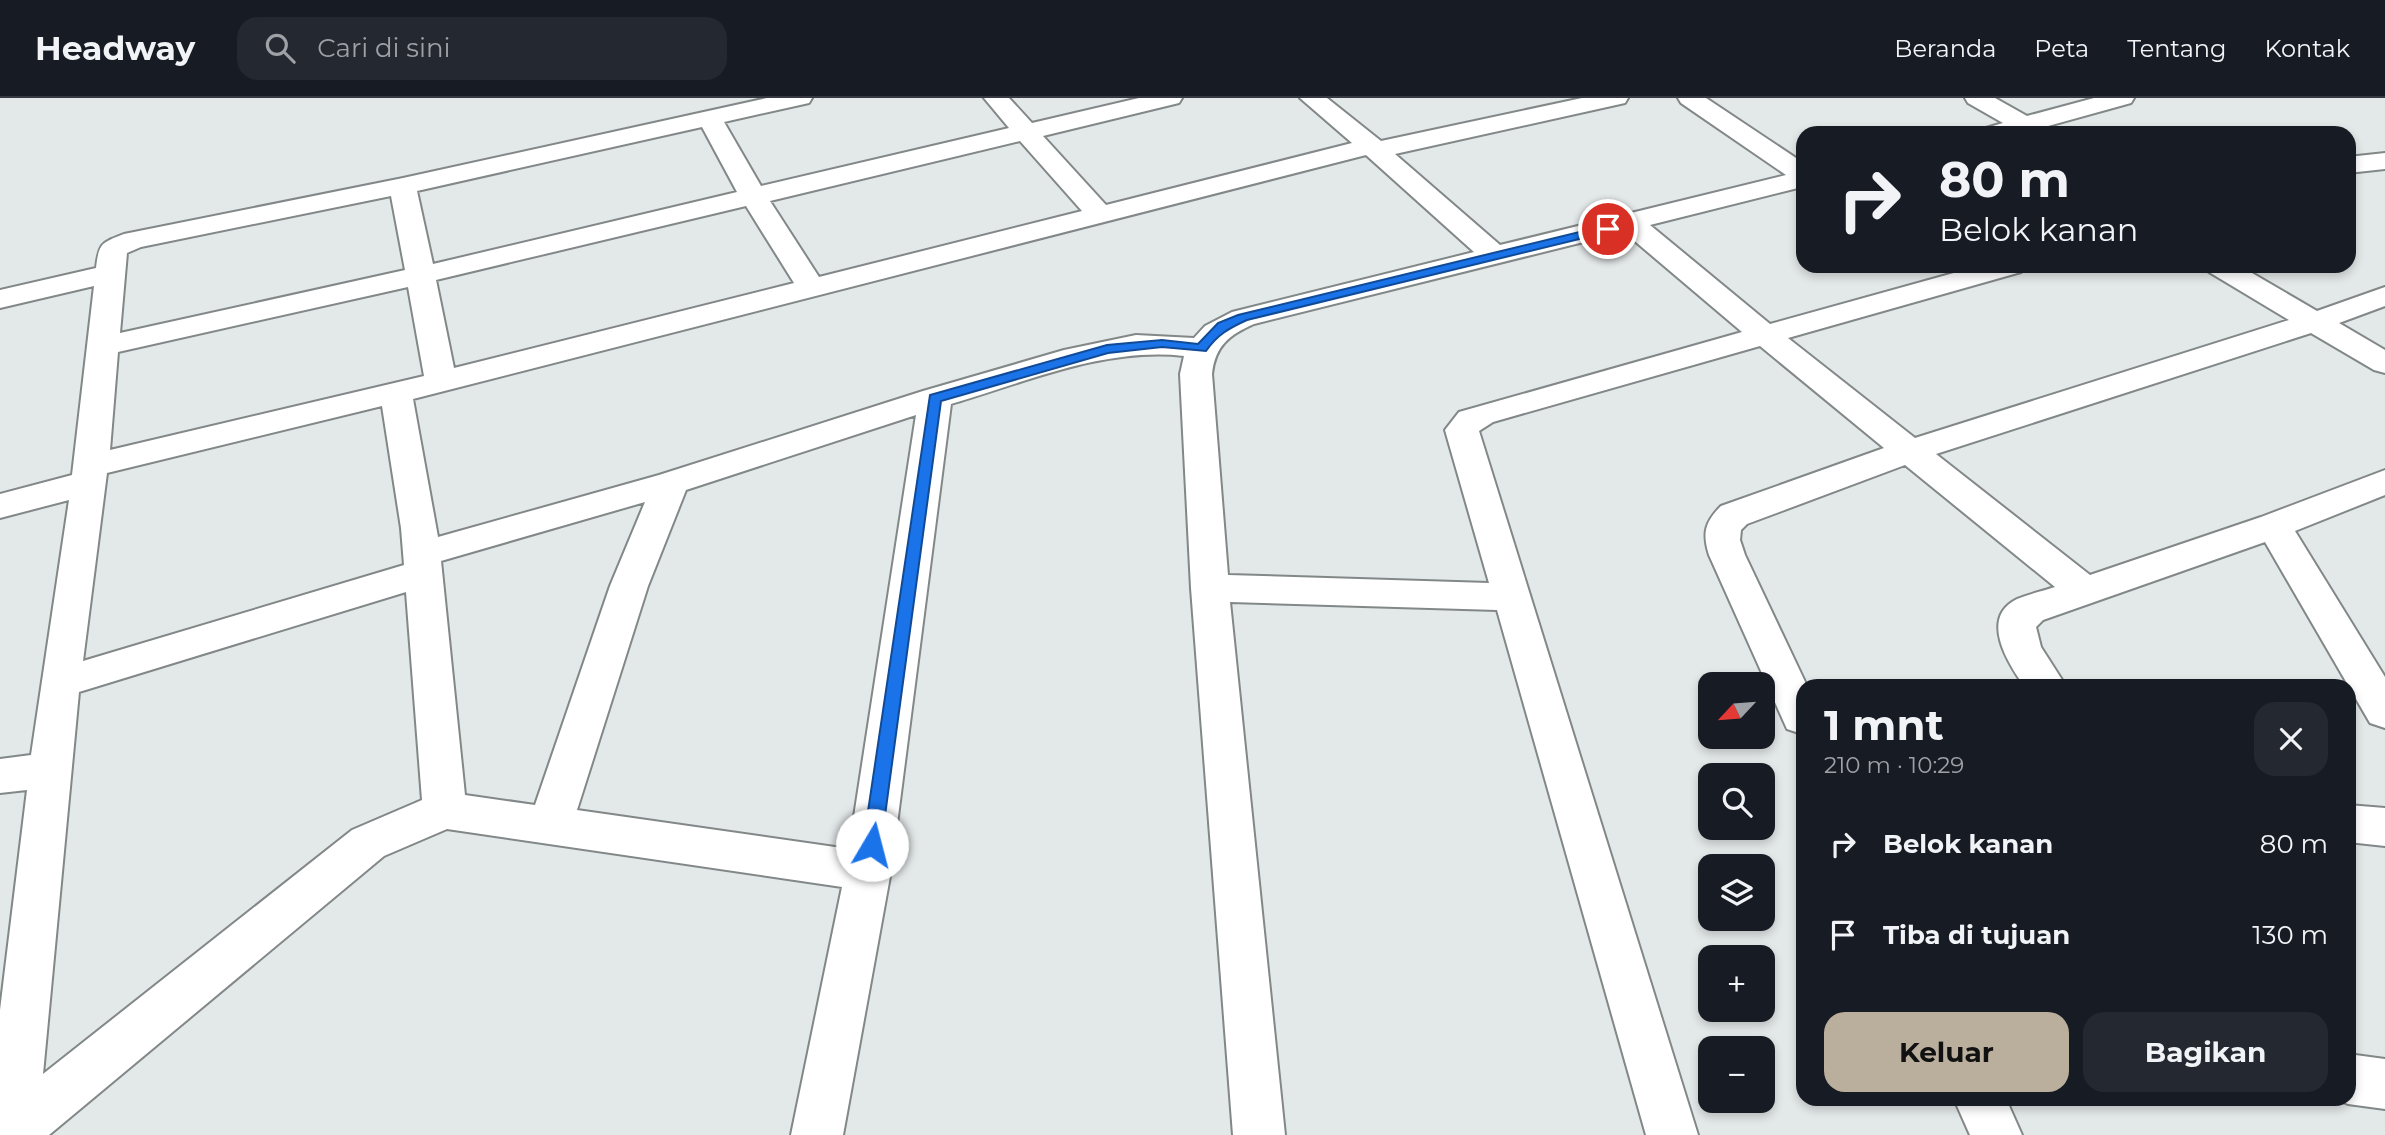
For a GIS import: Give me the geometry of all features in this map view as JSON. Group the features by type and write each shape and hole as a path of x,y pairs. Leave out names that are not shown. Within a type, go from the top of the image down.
{"street":[{"path":"11,1134 60,683 90,475 111,251 124,242 403,186 800,98"},
{"path":"996,98 1100,215"},
{"path":"102,346 421,275 1170,98"},
{"path":"1312,98 1373,148 1494,256"},
{"path":"1514,98 1538,115"},
{"path":"0,506 90,475 396,393 1100,215 1373,148 1616,98"},
{"path":"1690,98 1796,173"},
{"path":"1977,98 2024,125"},
{"path":"2020,126 2122,98"},
{"path":"709,118 812,288"},
{"path":"2356,164 2385,161"},
{"path":"1259,1135 1210,588 1196,374 1201,348 1211,335 1223,326 1243,318 1631,223 1796,179"},
{"path":"403,186 441,382"},
{"path":"1631,223 1766,336 2086,592"},
{"path":"1672,1135 1462,430 1465,424 1481,415 1986,273"},
{"path":"2231,273 2385,363"},
{"path":"0,299 108,274"},
{"path":"1796,705 1722,540 1723,526 1734,516 1748,508 1909,450 2314,322 2385,296"},
{"path":"60,683 935,398 1107,349 1162,344 1201,348"},
{"path":"396,393 423,563 445,810"},
{"path":"817,1135 868,871 935,398"},
{"path":"2042,679 2017,636 2015,625 2019,617 2029,610 2274,526 2385,482"},
{"path":"550,825 629,586 671,483"},
{"path":"2274,526 2385,712"},
{"path":"1210,588 1512,597"},
{"path":"0,776 50,770"},
{"path":"11,1134 360,850 412,822 445,810 868,871"},
{"path":"2356,824 2385,827"},
{"path":"2356,1080 2385,1084"},
{"path":"1983,1106 1996,1135"}],"route":[{"path":"872,845 935,398 1107,349 1136,344 1201,348 1211,335 1223,326 1243,318 1608,229"}]}
